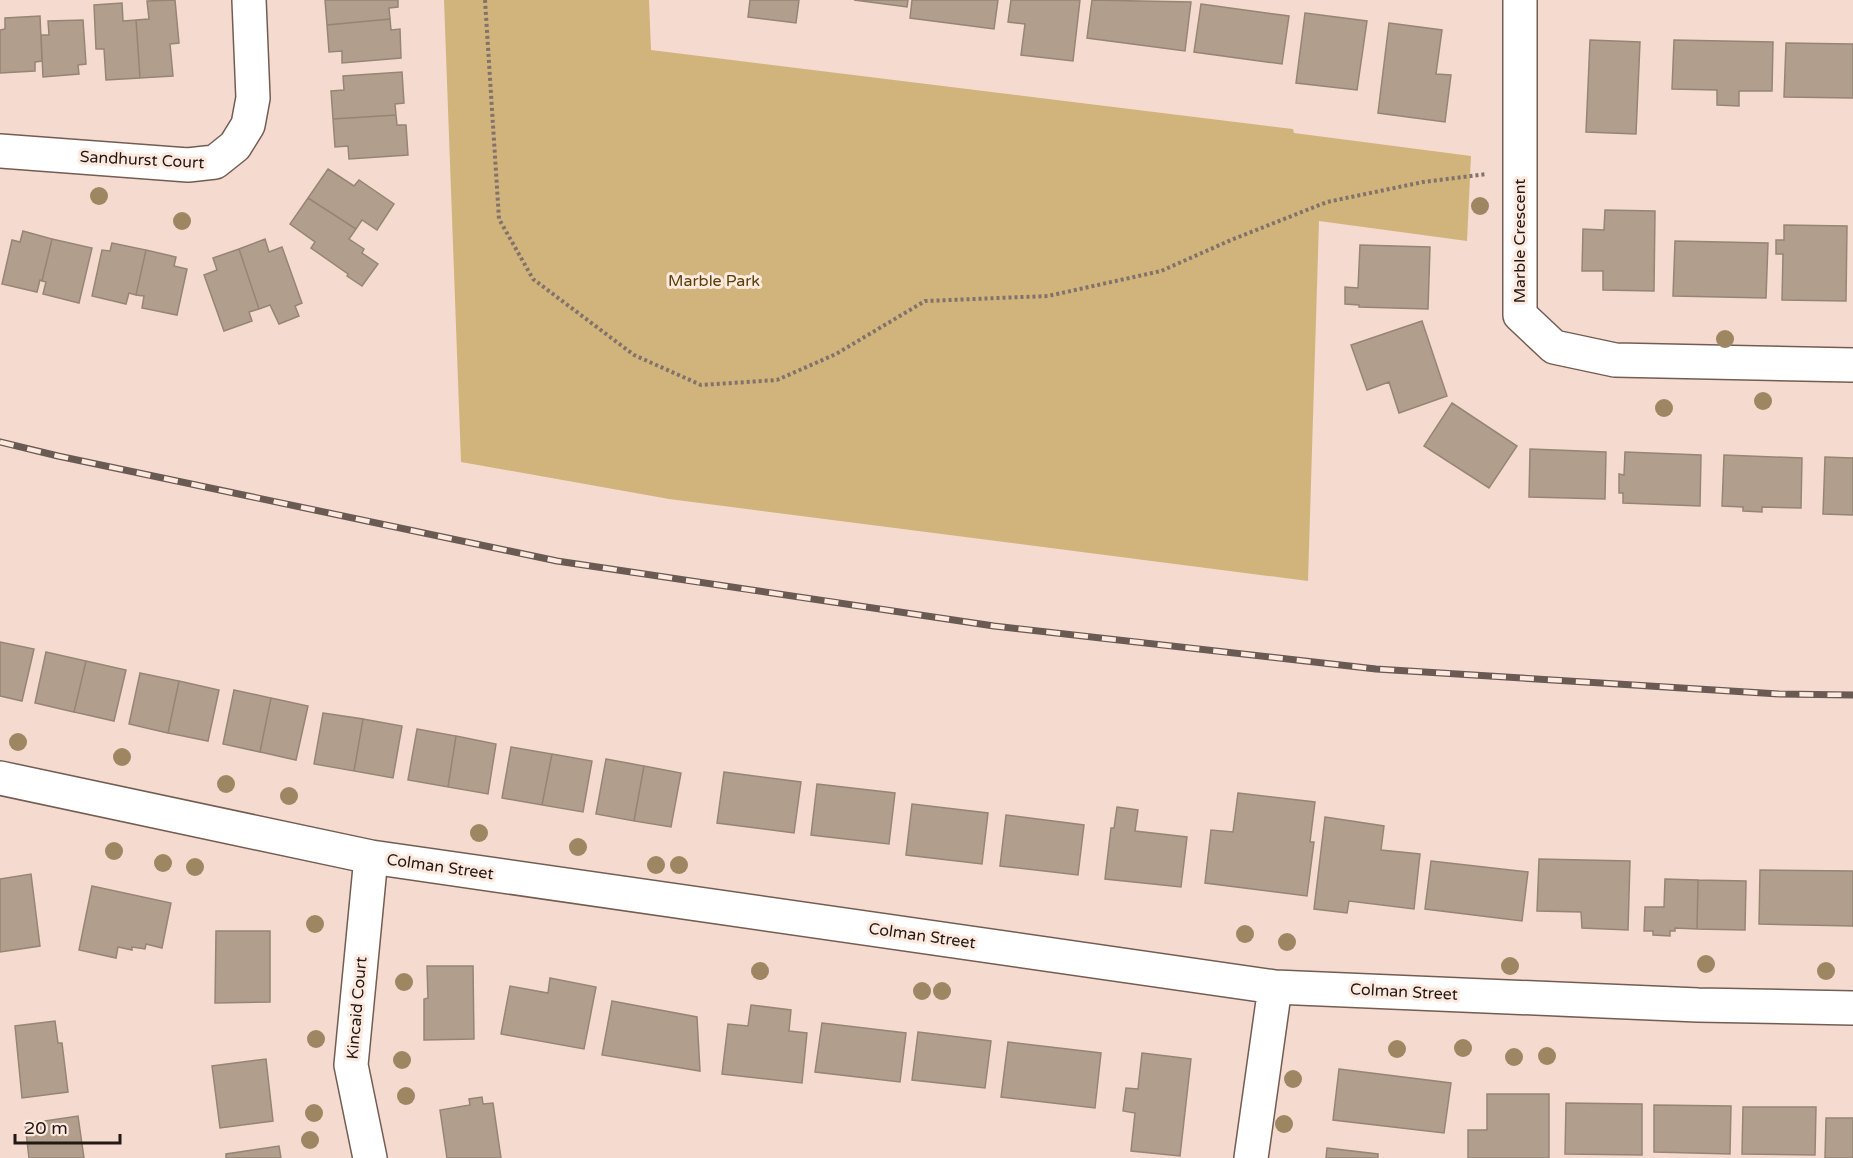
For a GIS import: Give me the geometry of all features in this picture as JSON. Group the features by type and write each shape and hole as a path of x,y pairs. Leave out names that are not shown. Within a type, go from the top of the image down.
{"street":[{"name":"Sandhurst Court","path":"0,151 188,165 215,162 235,146 248,125 253,98 249,0"},
{"name":"Marble Crescent","path":"1520,0 1520,315 1554,347 1615,360 1853,365"},
{"name":"Colman Street","path":"0,778 371,857 1275,987 1698,1005 1853,1008"},
{"name":"Kincaid Court","path":"370,1158 351,1065 371,857"},
{"path":"1251,1158 1275,987"}],"path":[{"path":"485,0 500,219 533,279 634,355 701,385 777,380 836,354 925,301 1059,294 1161,271 1327,202 1423,183 1520,170"}],"green space":[{"name":"Marble Park","path":"444,0 649,0 651,50 1293,129 1294,133 1471,156 1467,241 1319,221 1308,581 669,499 461,462"}],"building":[{"path":"175,0 179,43 170,44 173,76 140,78 136,20 149,19 147,1"},
{"path":"325,0 398,0 398,7 389,8 390,19 327,25"},
{"path":"750,0 799,0 796,23 748,17"},
{"path":"854,0 908,0 907,7"},
{"path":"912,0 998,0 994,29 910,18"},
{"path":"1011,0 1080,0 1073,61 1021,55 1025,24 1008,22"},
{"path":"1092,0 1191,2 1185,51 1087,38"},
{"path":"122,3 123,21 136,20 140,78 106,80 104,49 96,49 94,5"},
{"path":"1201,4 1289,16 1282,64 1194,52"},
{"path":"1305,13 1367,21 1357,90 1296,83"},
{"path":"40,16 42,61 35,62 35,71 0,73 0,30 5,29 5,18"},
{"path":"390,19 391,30 400,29 401,58 342,63 342,51 329,52 327,25"},
{"path":"83,20 86,64 78,65 79,74 43,77 41,35 49,35 48,21"},
{"path":"1389,23 1442,30 1436,74 1451,75 1445,122 1378,113"},
{"path":"1590,40 1640,42 1636,134 1586,132"},
{"path":"1674,40 1773,42 1772,91 1739,91 1739,106 1717,105 1717,90 1672,89"},
{"path":"1786,43 1853,44 1853,98 1784,97"},
{"path":"402,72 404,103 395,104 396,115 333,119 331,91 344,90 343,76"},
{"path":"396,115 397,125 406,125 408,155 349,159 348,146 335,147 333,119"},
{"path":"328,169 354,186 359,180 394,204 377,230 362,220 356,229 308,198"},
{"path":"308,198 356,229 349,239 364,249 362,253 378,264 362,286 311,248 315,242 290,224"},
{"path":"1605,210 1655,211 1654,291 1603,290 1603,271 1582,271 1583,229 1604,230"},
{"path":"1784,225 1847,226 1846,301 1782,300 1783,254 1776,254 1776,240 1784,240"},
{"path":"23,231 52,239 42,281 40,280 37,292 2,284 12,240 20,242"},
{"path":"52,239 92,248 79,303 43,294 46,282 42,281"},
{"path":"265,239 269,252 282,247 302,303 295,306 299,316 279,324 270,305 259,309 239,249"},
{"path":"1675,241 1768,243 1766,298 1673,296"},
{"path":"112,243 146,250 136,295 129,293 126,304 92,296 102,250 110,251"},
{"path":"1360,245 1430,247 1428,309 1359,307 1359,305 1345,304 1345,287 1358,288"},
{"path":"239,249 259,309 249,312 252,321 224,331 204,275 217,270 213,258"},
{"path":"146,250 176,257 174,266 187,269 177,315 142,308 144,296 136,295"},
{"path":"1422,321 1447,396 1399,413 1389,382 1367,390 1351,345"},
{"path":"1452,403 1517,446 1489,488 1424,446"},
{"path":"1530,449 1606,452 1605,499 1529,497"},
{"path":"1625,452 1701,455 1700,506 1623,503 1623,493 1619,493 1619,474 1624,475"},
{"path":"1724,455 1802,458 1801,508 1762,507 1762,512 1743,511 1743,507 1722,506"},
{"path":"1825,457 1853,458 1853,515 1823,514"},
{"path":"0,642 34,649 22,701 0,696"},
{"path":"46,652 86,661 74,712 35,703"},
{"path":"86,661 126,670 114,721 74,712"},
{"path":"140,673 179,681 168,733 129,724"},
{"path":"179,681 219,690 208,741 168,733"},
{"path":"234,690 271,698 260,752 223,744"},
{"path":"271,698 308,706 296,760 260,752"},
{"path":"323,713 363,719 354,771 314,764"},
{"path":"363,719 402,726 393,778 354,771"},
{"path":"417,729 456,736 448,787 408,780"},
{"path":"456,736 496,744 488,794 448,787"},
{"path":"511,747 552,754 542,805 502,798"},
{"path":"552,754 592,761 583,812 542,805"},
{"path":"606,759 644,766 634,821 596,814"},
{"path":"644,766 681,773 671,827 634,821"},
{"path":"724,772 801,782 794,833 717,823"},
{"path":"817,784 895,793 889,844 811,835"},
{"path":"1238,793 1315,802 1310,842 1314,842 1307,896 1205,883 1211,830 1233,832"},
{"path":"912,804 988,813 982,864 906,855"},
{"path":"1117,807 1138,810 1135,831 1187,837 1181,887 1105,879 1111,828 1114,828"},
{"path":"1006,815 1084,825 1078,875 1000,866"},
{"path":"1325,817 1384,826 1381,850 1420,854 1414,909 1349,901 1347,913 1314,909"},
{"path":"1539,859 1630,861 1628,930 1582,928 1581,912 1537,911"},
{"path":"1431,861 1528,872 1522,921 1425,909"},
{"path":"1760,870 1853,871 1853,926 1759,924"},
{"path":"31,874 40,946 0,952 0,879"},
{"path":"1665,879 1698,880 1697,929 1675,928 1675,931 1670,931 1670,936 1653,935 1653,931 1644,931 1645,907 1664,907"},
{"path":"1698,880 1746,881 1745,930 1697,929"},
{"path":"92,886 171,903 162,948 146,944 145,949 132,947 132,950 118,947 116,958 79,950"},
{"path":"216,931 270,931 270,1002 215,1003"},
{"path":"427,966 473,966 474,1039 424,1040 424,999 428,998"},
{"path":"550,978 596,987 584,1049 501,1034 510,986 548,993"},
{"path":"612,1001 697,1017 700,1071 602,1055"},
{"path":"751,1005 791,1010 789,1031 807,1033 802,1083 722,1074 728,1024 748,1026"},
{"path":"55,1021 58,1043 62,1043 68,1092 22,1098 15,1026"},
{"path":"822,1023 906,1033 900,1082 815,1072"},
{"path":"918,1032 991,1041 985,1088 912,1080"},
{"path":"1008,1042 1101,1053 1095,1108 1001,1097"},
{"path":"1142,1053 1191,1059 1180,1156 1131,1151 1135,1113 1123,1111 1126,1088 1138,1089"},
{"path":"266,1059 273,1121 220,1128 212,1066"},
{"path":"1339,1069 1451,1083 1444,1133 1333,1120"},
{"path":"1487,1094 1549,1094 1549,1158 1468,1158 1468,1130 1487,1130"},
{"path":"482,1097 483,1104 493,1103 501,1158 447,1158 440,1110 470,1105 469,1099"},
{"path":"1566,1103 1642,1104 1642,1155 1565,1154"},
{"path":"1654,1105 1731,1106 1730,1154 1654,1152"},
{"path":"1743,1107 1816,1107 1815,1155 1742,1154"},
{"path":"78,1116 84,1158 29,1158 25,1124"},
{"path":"1826,1118 1853,1118 1853,1158 1825,1158"},
{"path":"279,1146 281,1158 226,1158 226,1154"},
{"path":"1327,1148 1378,1154 1378,1158 1326,1158"}],"railway":[{"path":"0,442 557,561 994,626 1376,669 1779,694 1853,695"}]}
